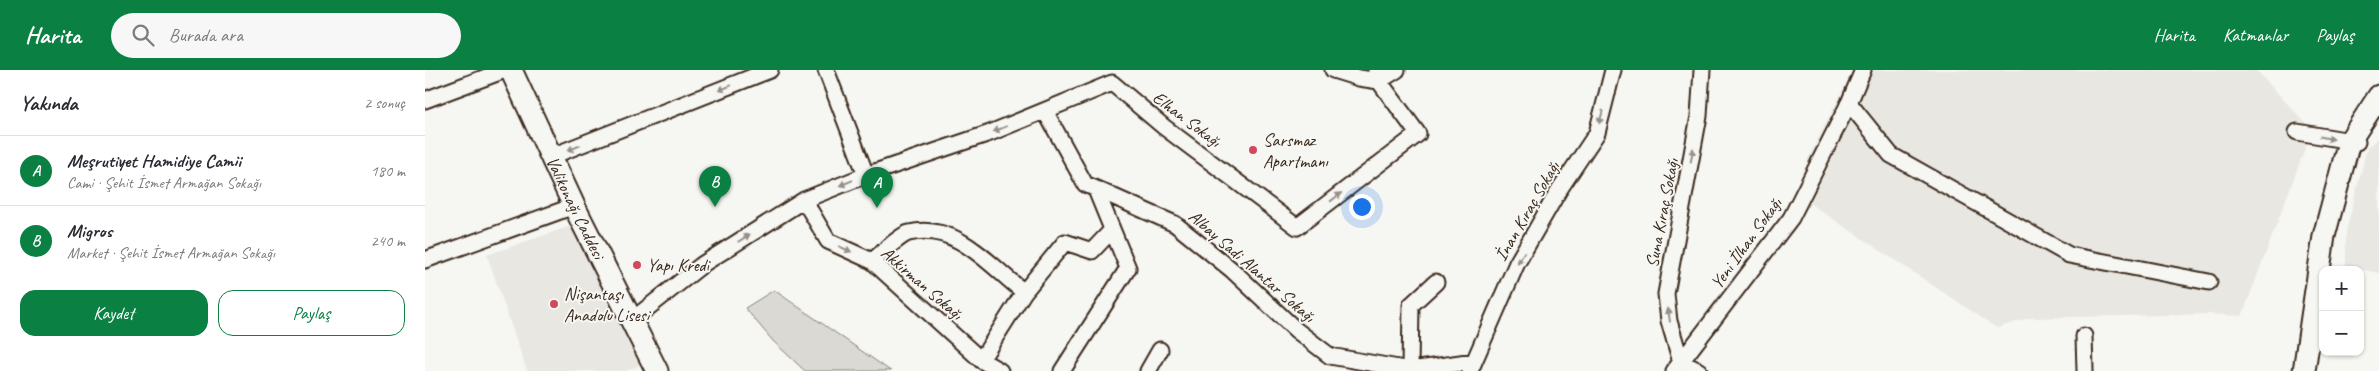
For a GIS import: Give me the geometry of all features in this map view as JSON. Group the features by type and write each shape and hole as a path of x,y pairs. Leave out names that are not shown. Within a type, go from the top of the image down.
{"street":[{"path":"425,100 505,70"},
{"name":"Valikonağı Caddesi","path":"511,70 574,206 631,321 652,370"},
{"path":"552,156 770,70"},
{"path":"826,70 866,175"},
{"path":"1333,70 1378,75 1397,70"},
{"name":"İnan Kıraç Sokağı","path":"1472,366 1517,263 1559,190 1597,133 1613,70"},
{"name":"Suna Kıraç Sokağı","path":"1677,366 1666,294 1699,116 1702,70"},
{"name":"Yeni İlhan Sokağı","path":"1677,366 1791,218 1863,70"},
{"name":"Elhan Sokağı","path":"1045,111 1112,84 1164,127 1297,227 1418,134 1378,75"},
{"path":"2304,371 2324,236 2353,142 2379,96"},
{"path":"1849,102 1891,155 2069,255 2209,282"},
{"path":"631,321 703,264 804,200 866,175 990,133 1045,111"},
{"name":"Albay Sadi Alantar Sokağı","path":"1045,111 1085,184 1175,224 1232,270 1331,364 1353,358 1409,370"},
{"path":"2329,266 2332,240 2353,142 2379,114"},
{"path":"2297,132 2353,142"},
{"path":"1062,371 1128,268 1096,190"},
{"name":"Akkirman Sokağı","path":"804,200 828,241 872,261 981,360 1000,371"},
{"path":"425,260 574,206"},
{"path":"981,360 1023,292 1065,242 1092,251 1112,230"},
{"path":"872,261 907,233 937,232 966,242 1023,292"},
{"path":"1436,282 1411,305 1409,370 1472,366"},
{"path":"2314,371 2323,311"},
{"path":"2084,336 2085,371"},
{"path":"1147,371 1160,350"},
{"path":"1677,366 1699,371"}],"shaded area":[{"path":"1853,70 2256,70 2312,130 2242,316 2207,314 2029,318 1997,328 1806,201 1808,159"},
{"path":"2379,137 2379,273 2364,270 2364,266 2346,266 2346,232 2367,148"},
{"path":"574,225 641,365 625,371 527,371 487,255"},
{"path":"774,290 891,371 805,371 773,341 745,308"}],"place":[{"name":"Sarsmaz Apartmanı","path":"1253,150"},
{"name":"Migros","path":"715,207"},
{"name":"Meşrutiyet Hamidiye Camii","path":"877,208"},
{"name":"Yapı Kredi","path":"637,265"},
{"name":"Nişantaşı Anadolu Lisesi","path":"554,304"}]}
